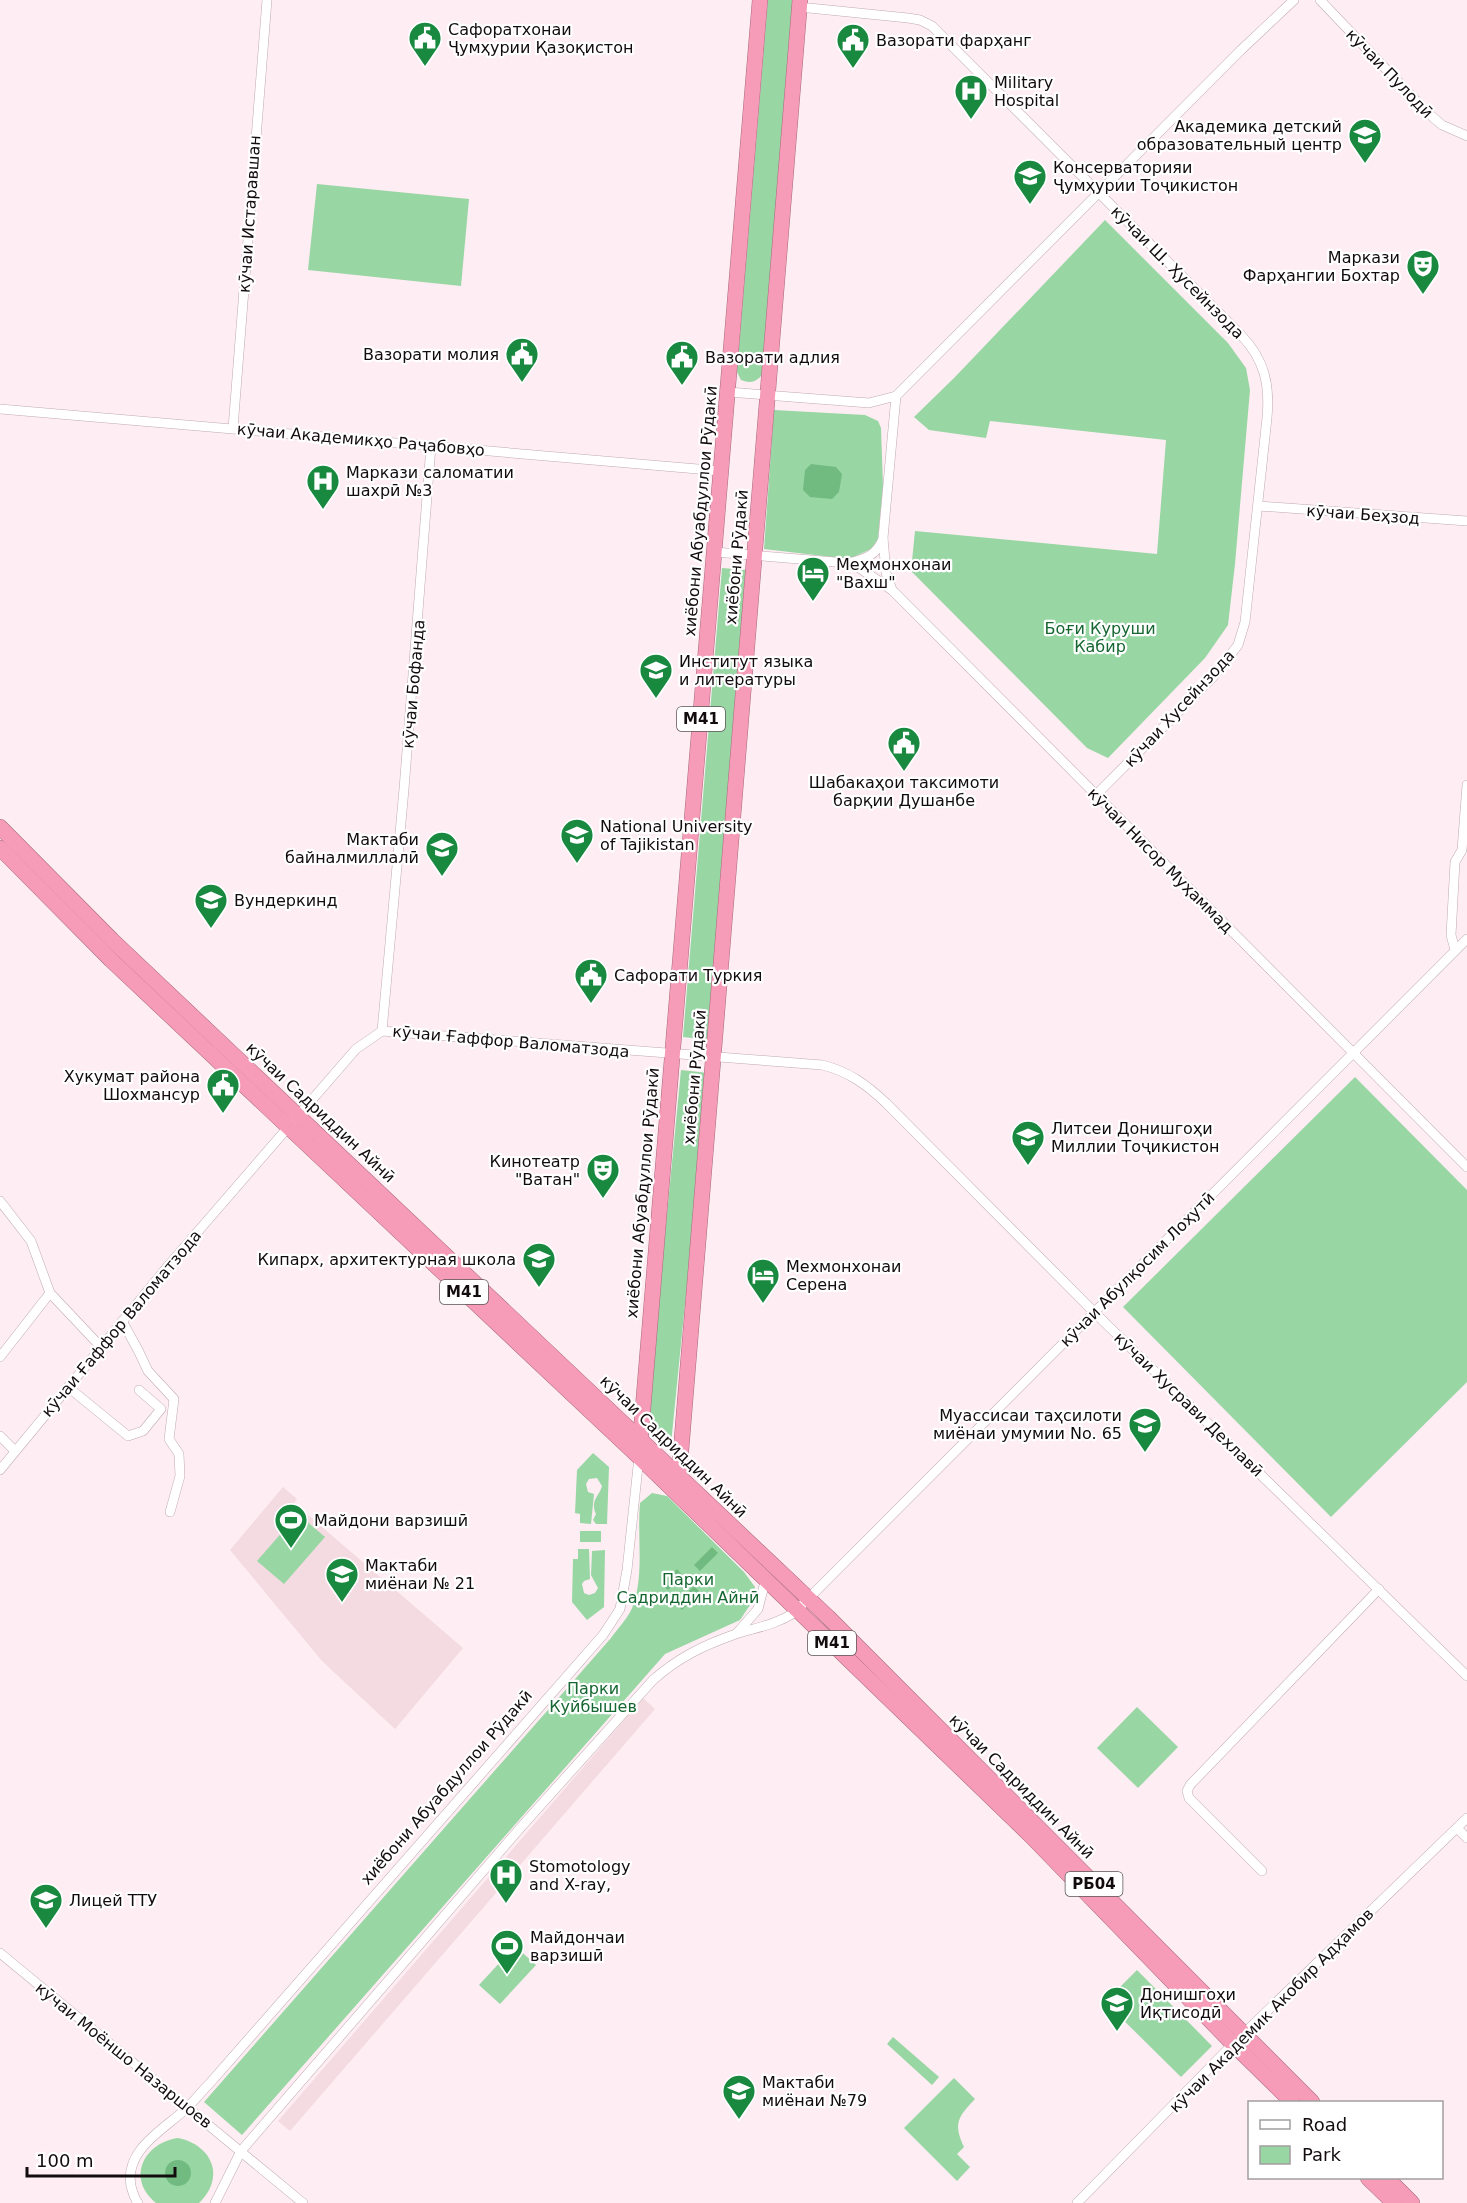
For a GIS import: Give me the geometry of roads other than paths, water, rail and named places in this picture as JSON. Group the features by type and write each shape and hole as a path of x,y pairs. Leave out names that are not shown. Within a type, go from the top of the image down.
{"highway":[{"name":"хиёбони Абуабдуллои Рӯдакӣ","path":"639,1457 760,0"},
{"name":"хиёбони Рӯдакӣ","path":"679,1475 800,3"},
{"name":"кӯчаи Садриддин Айнӣ","path":"0,827 79,917"},
{"name":"кӯчаи Садриддин Айнӣ","path":"0,848 79,917 484,1301 639,1457 766,1579 802,1604"},
{"name":"кӯчаи Садриддин Айнӣ","path":"484,1301 679,1475 768,1562 802,1604 872,1671 1238,2039 1310,2101"},
{"name":"кӯчаи Садриддин Айнӣ","path":"1238,2039 1290,2101"},
{"path":"1369,2179 1394,2203"},
{"path":"1388,2179 1412,2203"}],"street":[{"name":"кӯчаи Истаравшан","path":"233,428 267,0"},
{"path":"728,392 869,403 896,396 1098,192 1294,0"},
{"name":"кӯчаи Пулодӣ","path":"1320,0 1442,125 1467,136"},
{"name":"кӯчаи Ш. Ҳусейнзода","path":"800,3 908,18 928,23 1245,339 1261,361 1269,394 1258,506"},
{"path":"892,590 886,573 883,538 896,396"},
{"path":"869,403 884,410 892,420"},
{"name":"кӯчаи Академикҳо Раҷабовҳо","path":"0,409 721,471"},
{"name":"кӯчаи Бофанда","path":"382,1031 431,446"},
{"name":"кӯчаи Беҳзод","path":"1258,506 1467,521"},
{"name":"кӯчаи Хусейнзода","path":"1096,795 1213,676 1238,645 1248,605 1258,506"},
{"name":"кӯчаи Нисор Муҳаммад","path":"848,563 872,555 878,550 883,538"},
{"name":"кӯчаи Нисор Муҳаммад","path":"714,552 848,563 892,590 1467,1167"},
{"path":"1455,950 1451,935 1455,862 1464,852 1467,785"},
{"name":"кӯчаи Абулқосим Лоҳутӣ","path":"802,1604 1467,939"},
{"name":"кӯчаи Ғаффор Валоматзода","path":"0,1470 190,1239 356,1049 382,1031 822,1065 845,1072 860,1081"},
{"name":"кӯчаи Хусрави Дехлавӣ","path":"860,1081 886,1103 1094,1312 1467,1676"},
{"path":"0,1201 31,1241 50,1293 100,1347"},
{"path":"0,1357 50,1293"},
{"path":"122,1321 148,1371 174,1399 169,1439 179,1454 180,1476 170,1512"},
{"path":"68,1388 128,1436 143,1431 161,1409 139,1390"},
{"path":"0,1436 15,1451"},
{"name":"хиёбони Абуабдуллои Рӯдакӣ","path":"138,2203 134,2198 130,2177 135,2157 148,2141 188,2107 603,1635 620,1609 627,1570 639,1457"},
{"path":"735,1634 758,1609 768,1562"},
{"path":"1262,1871 1189,1798 1187,1791 1190,1785 1379,1589"},
{"path":"215,2203 242,2151 522,1826 653,1680 673,1662 735,1634 774,1623 789,1616 802,1604"},
{"name":"кӯчаи Академик Акобир Адҳамов","path":"1077,2203 1238,2039 1467,1818"},
{"path":"1457,1828 1467,1838"},
{"name":"кӯчаи Моёншо Назаршоев","path":"0,1953 303,2203"}],"place":[{"name":"Сафоратхонаи Ҷумҳурии Қазоқистон","path":"425,67"},
{"name":"Вазорати фарҳанг","path":"853,69"},
{"name":"Military Hospital","path":"971,120"},
{"name":"Академика детский образовательный центр","path":"1365,164"},
{"name":"Консерваторияи Ҷумҳурии Тоҷикистон","path":"1030,205"},
{"name":"Маркази Фарҳангии Бохтар","path":"1423,295"},
{"name":"Вазорати молия","path":"522,383"},
{"name":"Вазорати адлия","path":"682,386"},
{"name":"Маркази саломатии шахрӣ №3","path":"323,510"},
{"name":"Меҳмонхонаи \"Вахш\"","path":"813,602"},
{"name":"Институт языка и литературы","path":"656,699"},
{"name":"Шабакаҳои таксимоти барқии Душанбе","path":"904,772"},
{"name":"National University of Tajikistan","path":"577,864"},
{"name":"Мактаби байналмиллалӣ","path":"442,877"},
{"name":"Вундеркинд","path":"211,929"},
{"name":"Сафорати Туркия","path":"591,1004"},
{"name":"Хукумат района Шохмансур","path":"223,1114"},
{"name":"Литсеи Донишгоҳи Миллии Тоҷикистон","path":"1028,1166"},
{"name":"Кинотеатр \"Ватан\"","path":"603,1199"},
{"name":"Кипарх, архитектурная школа","path":"539,1288"},
{"name":"Мехмонхонаи Серена","path":"763,1304"},
{"name":"Муассисаи таҳсилоти миёнаи умумии No. 65","path":"1145,1453"},
{"name":"Майдони варзишӣ","path":"291,1549"},
{"name":"Мактаби миёнаи № 21","path":"342,1603"},
{"name":"Stomotology and X-ray,","path":"506,1904"},
{"name":"Лицей ТТУ","path":"46,1929"},
{"name":"Майдончаи варзишӣ","path":"507,1975"},
{"name":"Донишгоҳи Иқтисодӣ","path":"1117,2032"},
{"name":"Мактаби миёнаи №79","path":"739,2120"}],"park label":[{"name":"Боғи Куруши Кабир","path":"1100,637"},
{"name":"Парки Садриддин Айнӣ","path":"688,1588"},
{"name":"Парки Куйбышев","path":"593,1697"}]}
